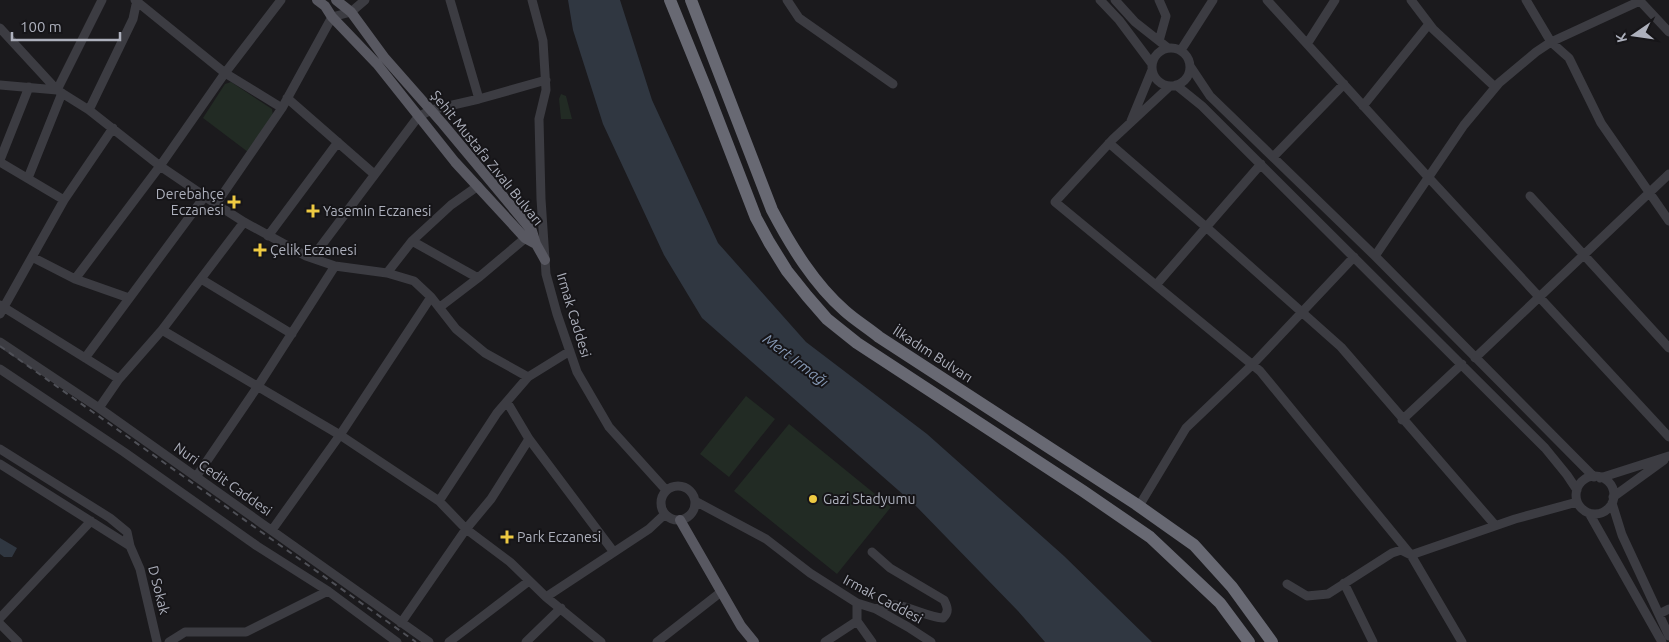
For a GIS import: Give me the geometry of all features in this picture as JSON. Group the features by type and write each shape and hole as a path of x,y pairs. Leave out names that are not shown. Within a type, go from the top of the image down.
{"highway":[{"path":"670,0 708,91 756,218 787,271 827,319 857,343 1074,485 1150,538 1220,603 1249,642"},
{"name":"İlkadım Bulvarı","path":"691,0 772,210 789,242 822,287 844,311 879,337 1139,506 1194,545 1232,586 1272,642"}],"main road":[{"name":"Şehit Mustafa Zıvalı Bulvarı","path":"317,0 325,6 332,17 377,64 455,162 529,235"},
{"name":"Şehit Mustafa Zıvalı Bulvarı","path":"336,0 351,12 384,58 430,110 536,244 545,260"},
{"path":"680,520 741,626 754,642"}],"street":[{"path":"28,178 60,92 102,0"},
{"path":"89,110 133,19 136,0"},
{"path":"136,0 225,73 282,108"},
{"path":"74,279 160,166 225,73 280,0"},
{"path":"216,204 282,108 332,17 351,12 365,0"},
{"path":"450,0 479,99"},
{"name":"Irmak Caddesi","path":"532,0 543,41 546,80 546,90 539,119 541,199 548,282 577,372 609,427 666,490"},
{"path":"787,0 799,18 893,84"},
{"path":"1100,0 1119,20 1152,67 1158,81 1173,85 1202,106 1545,448 1567,474 1577,490 1577,502 1584,511 1594,514 1605,511 1613,500 1669,456"},
{"path":"1115,0 1135,22 1168,48 1181,50 1210,96 1375,256 1475,358 1597,477 1610,485 1622,535 1669,636"},
{"path":"1159,0 1166,16 1159,41"},
{"path":"1181,50 1213,0"},
{"path":"1268,0 1429,178 1669,437"},
{"path":"1307,44 1335,0"},
{"path":"1411,0 1429,24 1495,88"},
{"path":"1526,0 1551,42 1568,58 1601,123 1669,221"},
{"path":"1375,256 1464,126 1495,88 1536,52 1551,42 1639,1 1669,32"},
{"path":"1363,106 1429,24"},
{"path":"0,28 60,92 89,110 160,166 216,204 268,236 312,258 335,266 387,272 414,281 440,307 456,329 485,353 528,377"},
{"path":"1130,123 1158,53 1168,48"},
{"path":"1190,66 1186,78 1173,85 1130,123 1055,202 1260,371 1411,555 1462,642"},
{"path":"312,258 418,117 430,110 479,99 546,80"},
{"path":"1273,157 1344,84"},
{"path":"0,85 60,92"},
{"path":"29,87 0,161 64,200"},
{"path":"287,98 374,174"},
{"path":"113,128 64,200 1,309 119,379"},
{"path":"268,236 338,142"},
{"path":"1109,143 1341,347 1402,420 1496,526"},
{"path":"1156,285 1261,164"},
{"path":"1475,358 1669,174"},
{"path":"387,272 412,241 451,205 478,186"},
{"path":"85,358 205,196"},
{"path":"1530,196 1669,348"},
{"path":"99,408 119,379 162,330 244,222"},
{"path":"440,307 529,235"},
{"path":"412,241 478,278"},
{"path":"1139,506 1186,428 1252,364 1354,257"},
{"path":"32,258 74,279 130,298"},
{"path":"196,477 258,386 335,266"},
{"path":"201,279 292,334"},
{"path":"272,530 340,435 431,297"},
{"path":"162,330 340,435 439,501 466,529 510,562 546,597 601,642"},
{"name":"Nuri Cedit Caddesi","path":"0,342 99,408 429,642"},
{"path":"439,501 497,413 528,377 570,352"},
{"path":"1402,420 1462,364"},
{"path":"0,369 124,452 257,546 328,591 397,642"},
{"path":"507,402 530,439 613,551"},
{"path":"401,623 466,529 491,499 530,439"},
{"name":"D Sokak","path":"0,449 110,518 127,532 130,546 140,569 157,642"},
{"path":"1577,490 1583,481 1669,456"},
{"path":"0,464 130,546"},
{"path":"681,486 691,491 695,501 693,511 685,519 674,520 662,510 661,499 670,487 681,486"},
{"name":"Irmak Caddesi","path":"695,501 766,539 810,573 857,603 876,609 908,626 931,642"},
{"path":"1287,584 1307,596 1328,594 1392,552 1401,550 1411,555 1496,526 1577,502"},
{"path":"1589,513 1662,642"},
{"path":"546,597 649,529 665,514"},
{"path":"0,618 91,522"},
{"path":"872,552 890,568 944,600 948,607 947,614 943,618 932,617 913,610 889,605 876,609"},
{"path":"449,642 529,581"},
{"path":"1344,583 1373,642"},
{"path":"169,642 185,632 246,632 328,591"},
{"path":"656,642 721,592"},
{"path":"857,603 857,621 872,642"},
{"path":"526,642 561,608"},
{"path":"1659,614 1669,610"},
{"path":"825,642 857,621"},
{"path":"0,624 18,642"}],"shaded area":[{"path":"231,82 272,109 273,116 248,152 203,118 225,84"},
{"path":"561,94 566,96 572,119 561,119 559,99"},
{"path":"746,396 775,419 729,477 700,454"},
{"name":"Gazi Stadyumu","path":"789,424 891,507 837,574 734,491"}],"water":[{"name":"Mert Irmağı","path":"568,0 620,0 652,100 718,243 806,342 927,434 1064,556 1152,642 1045,642 1018,611 914,504 702,318 664,255 603,124 573,30"},
{"path":"0,538 17,548 12,557 4,557 0,554"}],"railway":[{"path":"0,346 416,642"}],"place":[{"name":"Derebahçe Eczanesi","path":"234,202"},
{"name":"Yasemin Eczanesi","path":"313,211"},
{"name":"Çelik Eczanesi","path":"260,250"},
{"name":"Gazi Stadyumu","path":"813,499"},
{"name":"Park Eczanesi","path":"507,537"}]}
